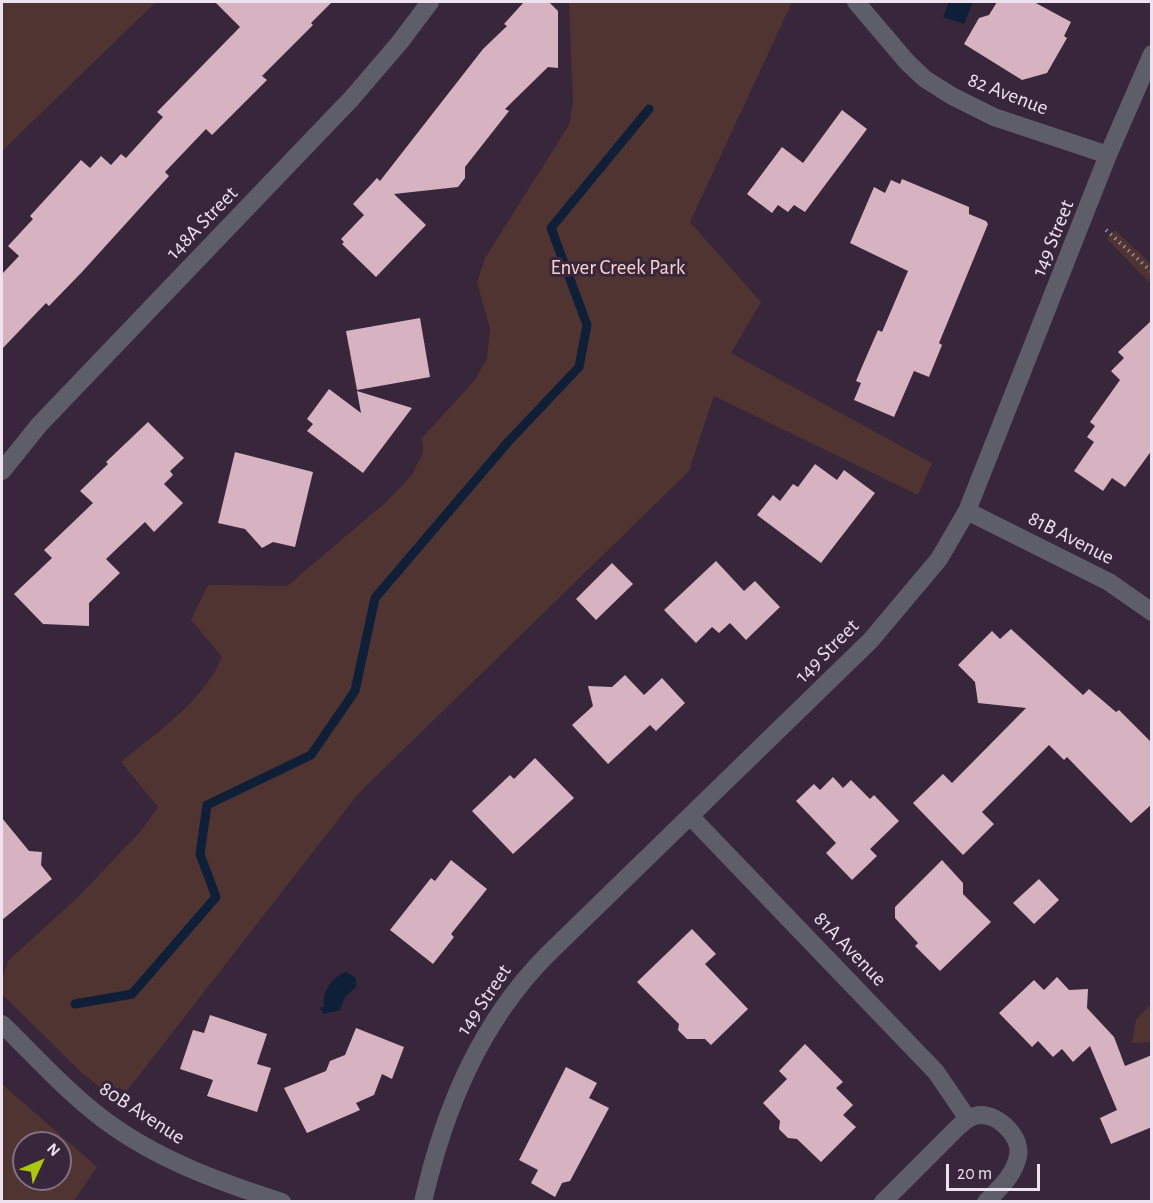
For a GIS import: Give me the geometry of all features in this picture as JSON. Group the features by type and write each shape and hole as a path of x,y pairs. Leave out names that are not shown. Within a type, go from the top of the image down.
{"street":[{"name":"148A Street","path":"2,471 39,424 352,98 400,42 430,2"},
{"name":"82 Avenue","path":"856,2 907,62 925,79 952,96 994,117 1108,155"},
{"name":"149 Street","path":"423,1202 445,1119 470,1063 497,1016 533,969 872,640 939,559 967,511 1087,213 1108,155 1152,54"},
{"name":"81B Avenue","path":"967,511 1119,588 1152,612"},
{"name":"81A Avenue","path":"691,817 936,1072 968,1119"},
{"name":"80B Avenue","path":"2,1024 81,1101 129,1137 197,1172 282,1202"},
{"path":"883,1202 968,1119 981,1115 994,1119 1012,1133 1018,1145 1018,1159 1012,1170 986,1202"}],"path":[{"path":"1087,213 1152,272"}],"green space":[{"path":"2,2 156,2 2,151"},
{"name":"Enver Creek Park","path":"569,2 792,2 690,222 761,302 731,353 932,463 918,495 714,396 689,471 358,794 126,1092 119,1087 111,1096 82,1073 3,995 3,977 8,961 79,896 141,831 158,807 121,762 192,701 204,688 222,657 191,620 208,585 287,586 386,502 412,475 423,452 422,438 474,381 487,359 490,329 477,282 485,258 569,125 573,103"},
{"path":"1115,230 1151,264 1151,284 1107,239"},
{"path":"1151,1004 1151,1042 1132,1043 1136,1019"},
{"path":"3,1085 56,1131 12,1131 12,1191 72,1191 72,1145 97,1167 74,1201 2,1201"}],"water":[{"path":"949,2 973,2 964,24 943,17"},
{"path":"346,972 356,978 356,987 345,997 340,1010 324,1014 320,1008 324,1006 326,990 336,977"}],"building":[{"path":"215,2 332,2 311,23 313,25 262,76 267,80 212,135 206,129 165,172 169,176 82,272 49,306 46,303 2,349 2,274 19,256 8,246 33,219 30,216 81,160 90,168 101,156 111,165 121,154 126,158 163,117 157,112 240,27"},
{"path":"524,2 549,2 558,11 558,68 548,67 505,109 509,111 465,167 465,178 458,187 394,194 426,225 376,277 342,244 344,242 341,239 364,215 353,204 377,178 380,181 483,49 507,26 504,24"},
{"path":"997,2 1034,2 1071,22 1064,36 1067,38 1047,73 1022,80 964,44 979,18 989,15"},
{"path":"842,110 867,129 805,212 794,205 788,212 778,205 772,213 747,194 782,147 803,163"},
{"path":"902,179 969,207 969,214 988,224 939,343 942,345 929,377 914,371 894,417 854,400 861,383 856,381 861,369 878,330 882,332 908,271 850,243 874,187 885,193 891,180 900,184"},
{"path":"420,318 430,377 357,390 346,331"},
{"path":"1152,320 1152,450 1125,487 1112,478 1103,491 1074,471 1094,442 1087,437 1095,426 1090,422 1120,380 1111,371 1124,358 1118,352"},
{"path":"329,389 361,413 357,391 412,408 363,473 307,431 313,424 307,419"},
{"path":"148,422 184,458 170,471 173,475 164,484 183,503 154,532 145,522 106,559 120,573 89,603 89,626 43,624 14,594 52,558 44,550 93,503 80,491 108,464 106,462"},
{"path":"235,452 313,472 295,547 273,542 262,548 245,529 218,523"},
{"path":"815,464 837,480 844,470 875,493 821,563 757,515 773,495 780,501 793,484 798,487"},
{"path":"716,561 744,591 755,581 780,607 746,640 730,623 719,633 712,627 696,643 664,610"},
{"path":"612,563 633,584 596,620 576,599"},
{"path":"1011,629 1083,695 1089,689 1116,712 1119,710 1152,743 1152,804 1131,823 1067,757 1064,760 1049,745 982,812 994,824 963,855 913,803 943,774 952,783 1026,708 978,703 975,682 958,665 992,631 1000,639"},
{"path":"625,675 644,695 662,678 685,703 656,731 650,725 608,764 572,725 593,706 588,686 612,687"},
{"path":"535,758 574,798 513,854 472,811 510,775 514,779"},
{"path":"833,777 843,788 851,780 870,799 874,795 899,821 870,849 877,856 852,880 826,853 836,843 796,801 814,784 820,790"},
{"path":"2,818 29,851 42,852 41,865 52,879 2,920"},
{"path":"451,860 487,889 451,934 454,937 433,964 390,930 431,878 435,881"},
{"path":"942,860 963,883 963,894 991,922 940,971 915,946 918,943 895,918 895,907"},
{"path":"1039,879 1059,900 1034,924 1013,903"},
{"path":"692,929 716,954 705,964 748,1009 711,1045 705,1039 687,1039 678,1030 679,1024 637,982"},
{"path":"1057,977 1069,990 1088,989 1087,1008 1114,1037 1125,1066 1152,1055 1152,1127 1111,1144 1100,1118 1117,1110 1090,1046 1073,1062 1062,1049 1053,1057 1038,1041 1032,1047 999,1013 1034,980 1044,990"},
{"path":"210,1015 267,1034 257,1064 271,1068 257,1112 207,1096 213,1080 180,1069 193,1030 204,1033"},
{"path":"356,1028 404,1047 392,1079 382,1074 374,1095 356,1103 360,1110 307,1133 284,1088 326,1071 330,1061 345,1055"},
{"path":"805,1044 843,1082 836,1088 853,1105 843,1115 856,1127 821,1162 797,1139 788,1138 779,1129 780,1121 763,1103 787,1079 779,1071"},
{"path":"566,1067 597,1083 589,1098 609,1108 570,1181 562,1183 555,1197 531,1183 538,1170 519,1160"}],"waterway":[{"path":"75,1004 132,994 216,897 200,854 207,805 311,755 355,691 375,598 508,442 579,367 587,325 551,228 649,109"}]}
